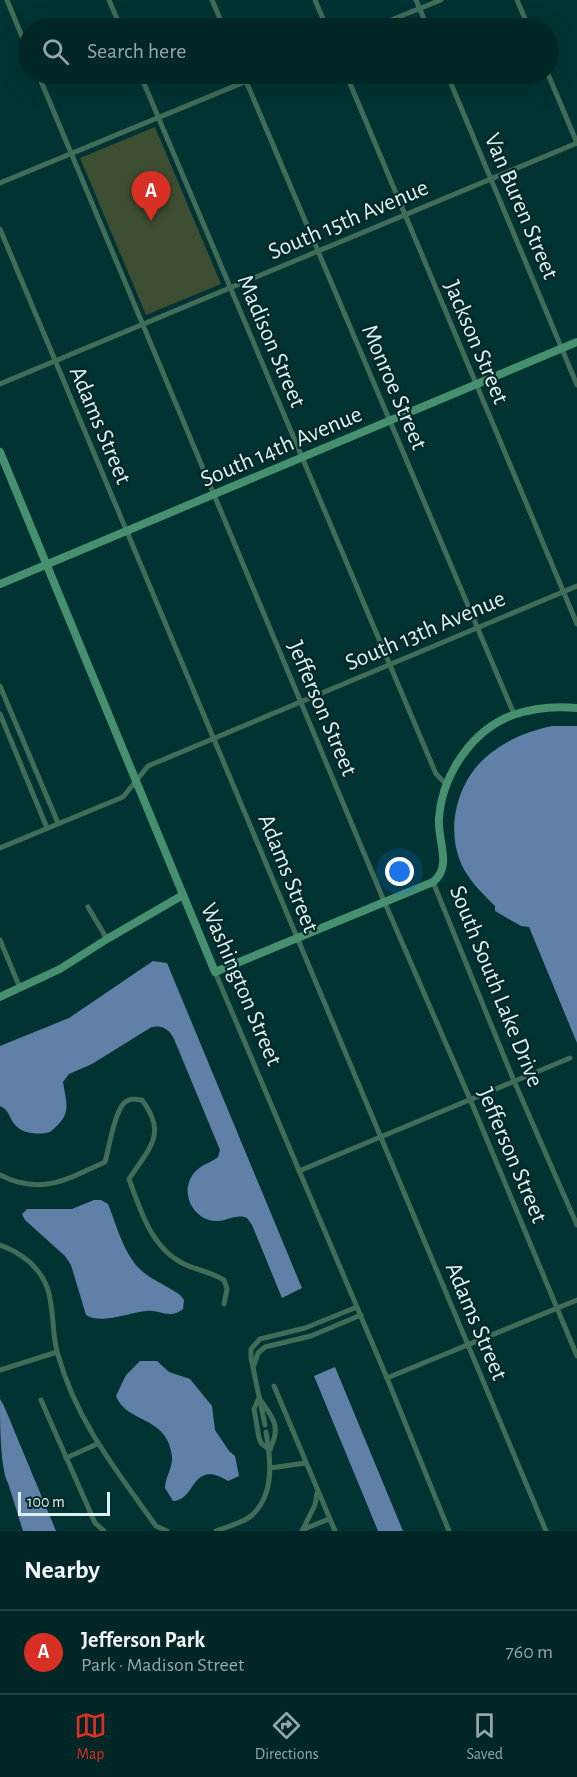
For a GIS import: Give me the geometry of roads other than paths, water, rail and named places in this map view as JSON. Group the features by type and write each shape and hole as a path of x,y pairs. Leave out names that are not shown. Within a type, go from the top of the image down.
{"street":[{"path":"7,0 18,27"},
{"path":"109,0 117,18"},
{"path":"212,0 220,18"},
{"path":"315,0 323,18"},
{"path":"416,0 423,18"},
{"path":"396,18 441,0"},
{"path":"517,0 525,18"},
{"name":"Jefferson Street","path":"42,84 577,1356"},
{"name":"Madison Street","path":"144,84 436,774 446,783"},
{"path":"0,183 239,84"},
{"name":"Monroe Street","path":"247,84 514,714"},
{"name":"Jackson Street","path":"350,84 577,624"},
{"name":"Van Buren Street","path":"451,84 577,385"},
{"path":"552,84 577,143"},
{"name":"South 15th Avenue","path":"0,384 577,143"},
{"name":"Adams Street","path":"0,229 546,1531"},
{"name":"South 14th Avenue","path":"0,584 577,342"},
{"name":"Washington Street","path":"0,452 132,769 135,782 361,1315 449,1531"},
{"name":"South 13th Avenue","path":"0,848 123,797 148,766 577,586"},
{"path":"0,686 58,823"},
{"path":"514,714 545,708 577,708"},
{"path":"0,714 47,828"},
{"name":"South South Lake Drive","path":"514,714 477,738 446,783 439,818 445,866 441,876 433,882 514,1081 577,1225"},
{"path":"215,972 433,882"},
{"path":"0,997 60,969 183,895"},
{"path":"88,907 107,939"},
{"path":"0,940 20,988"},
{"path":"300,1171 570,1058"},
{"path":"0,1175 23,1183 46,1184 62,1182 105,1162 120,1111 125,1102 132,1099 142,1100 151,1111 156,1130 153,1141 129,1179 147,1227 162,1248 182,1263 224,1280 227,1289 224,1304"},
{"path":"0,1245 15,1251 33,1265 47,1286 57,1352 71,1397 97,1444 156,1526 166,1531"},
{"path":"387,1378 577,1300"},
{"path":"216,1531 249,1517 265,1499 270,1468 270,1450 251,1349 260,1339 304,1329 357,1307"},
{"path":"254,1365 258,1353 265,1347 311,1336 361,1315"},
{"path":"0,1370 57,1352"},
{"path":"274,1386 335,1531"},
{"path":"259,1397 275,1422 276,1434 270,1450"},
{"path":"259,1397 254,1409 259,1438 261,1443 270,1450"},
{"path":"41,1400 95,1522 104,1531"},
{"path":"66,1458 97,1444"},
{"path":"270,1468 306,1463"},
{"path":"303,1530 315,1505 318,1491"},
{"path":"303,1530 329,1519"}],"water":[{"path":"552,726 577,726 577,1043 529,927 521,926 495,911 495,906 465,872 459,858 454,832 462,791 476,767 508,741"},
{"path":"153,961 167,963 302,1288 282,1298 247,1218 239,1216 218,1221 206,1219 193,1208 189,1201 188,1185 191,1177 199,1168 218,1157 220,1150 170,1032 161,1027 150,1028 92,1064 69,1074 63,1082 65,1115 50,1132 37,1134 23,1131 0,1106 0,1046 69,1018"},
{"path":"94,1200 101,1200 108,1204 122,1240 136,1265 147,1275 180,1295 184,1300 183,1309 172,1314 147,1311 99,1319 86,1315 71,1265 65,1256 25,1220 22,1214 27,1209 72,1209"},
{"path":"140,1361 157,1361 169,1372 190,1379 212,1406 215,1430 235,1456 239,1476 228,1481 216,1475 207,1474 195,1482 186,1495 173,1501 165,1488 172,1460 169,1443 163,1433 121,1405 116,1396 126,1375"},
{"path":"335,1367 403,1531 378,1531 314,1376"},
{"path":"0,1399 56,1531 23,1531 3,1467"}],"place":[{"name":"Jefferson Park","path":"151,221"}]}
